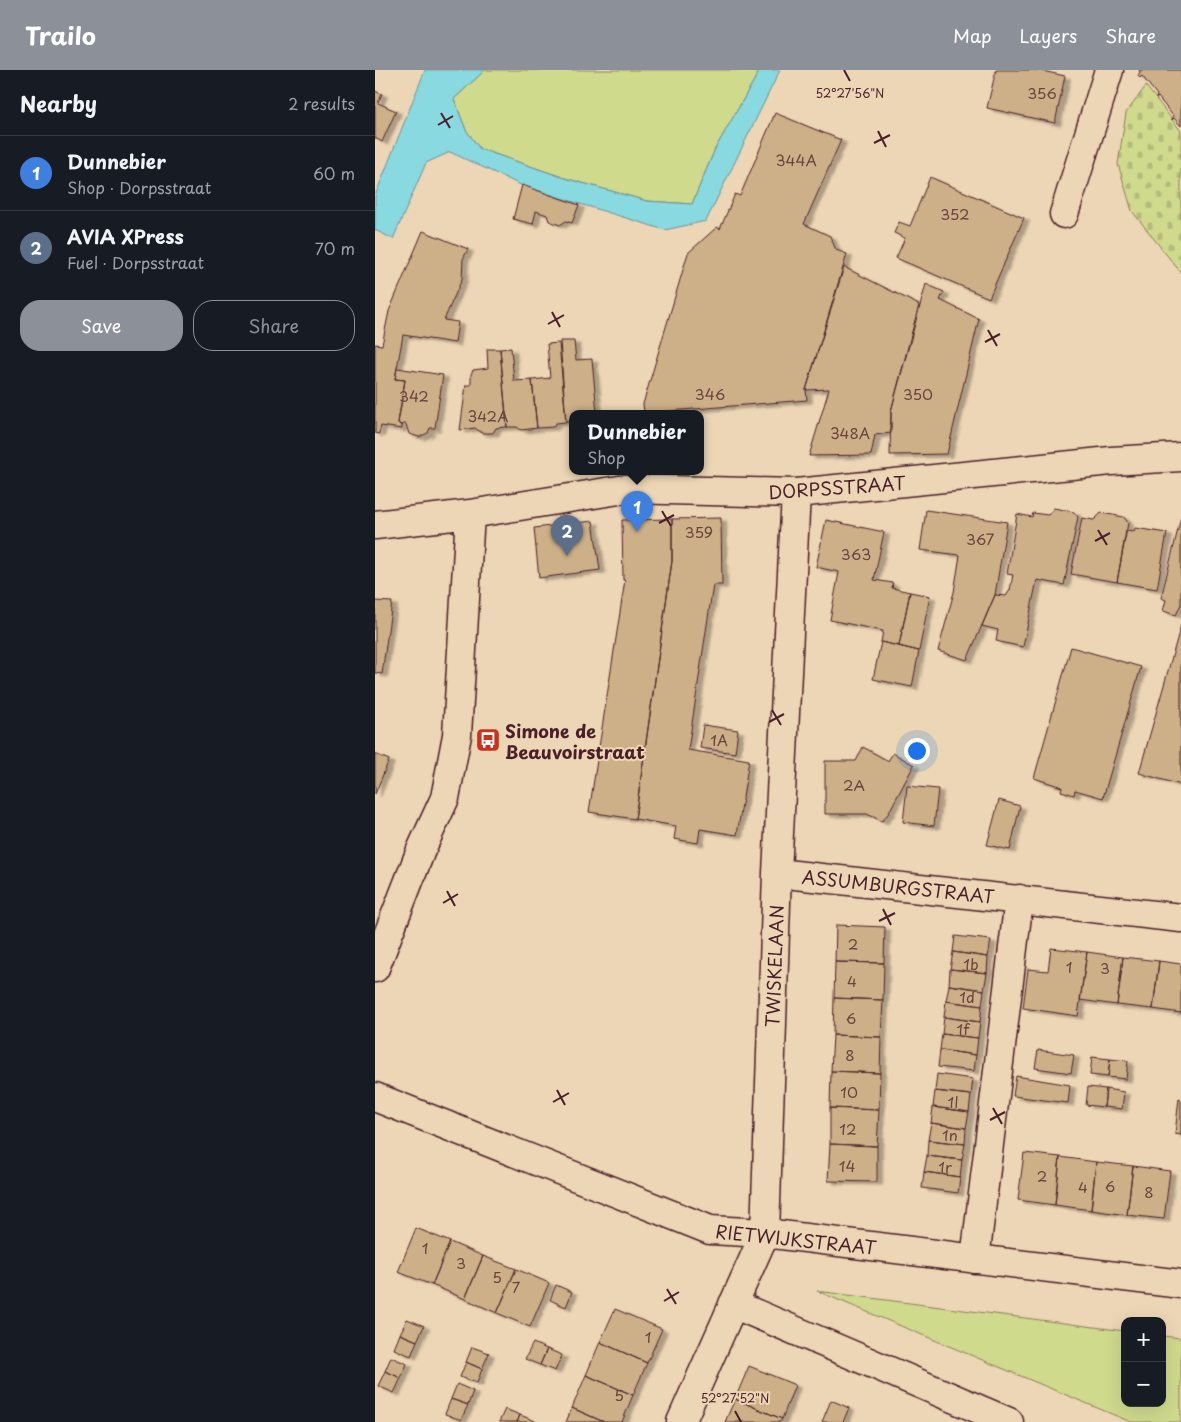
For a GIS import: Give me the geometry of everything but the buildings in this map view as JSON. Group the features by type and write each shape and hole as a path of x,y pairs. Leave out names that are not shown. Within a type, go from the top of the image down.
{"street":[{"path":"1065,214 1109,70"},
{"name":"DORPSSTRAAT","path":"375,525 470,514 625,489 797,493 1111,461 1181,456"},
{"name":"TWISKELAAN","path":"681,1422 765,1233 777,872 797,493"},
{"path":"375,968 421,850 445,798 457,735 470,514"},
{"name":"ASSUMBURGSTRAAT","path":"777,872 1181,918"},
{"name":"ASSUMBURGSTRAAT","path":"975,1259 1019,899"},
{"name":"RIETWIJKSTRAAT","path":"375,1097 710,1230 765,1233 1181,1284"},
{"path":"733,1304 1009,1422"}],"green space":[{"path":"485,70 760,70 715,149 692,204 647,201 568,179 480,149 466,130 454,99"},
{"path":"1146,86 1181,131 1181,273 1132,211 1118,164 1126,113"},
{"path":"817,1291 1121,1330 1121,1407 1166,1407 1166,1336 1181,1338 1181,1422 1131,1422"}],"water":[{"path":"425,70 485,70 454,99 466,130 480,149 568,179 647,201 692,204 715,149 760,70 780,70 706,221 665,230 525,187 450,152 426,163 393,239 375,230 375,196"}],"place":[{"name":"Dunnebier","path":"637,532"},
{"name":"AVIA XPress","path":"567,556"},
{"name":"Simone de Beauvoirstraat","path":"488,740"}]}
